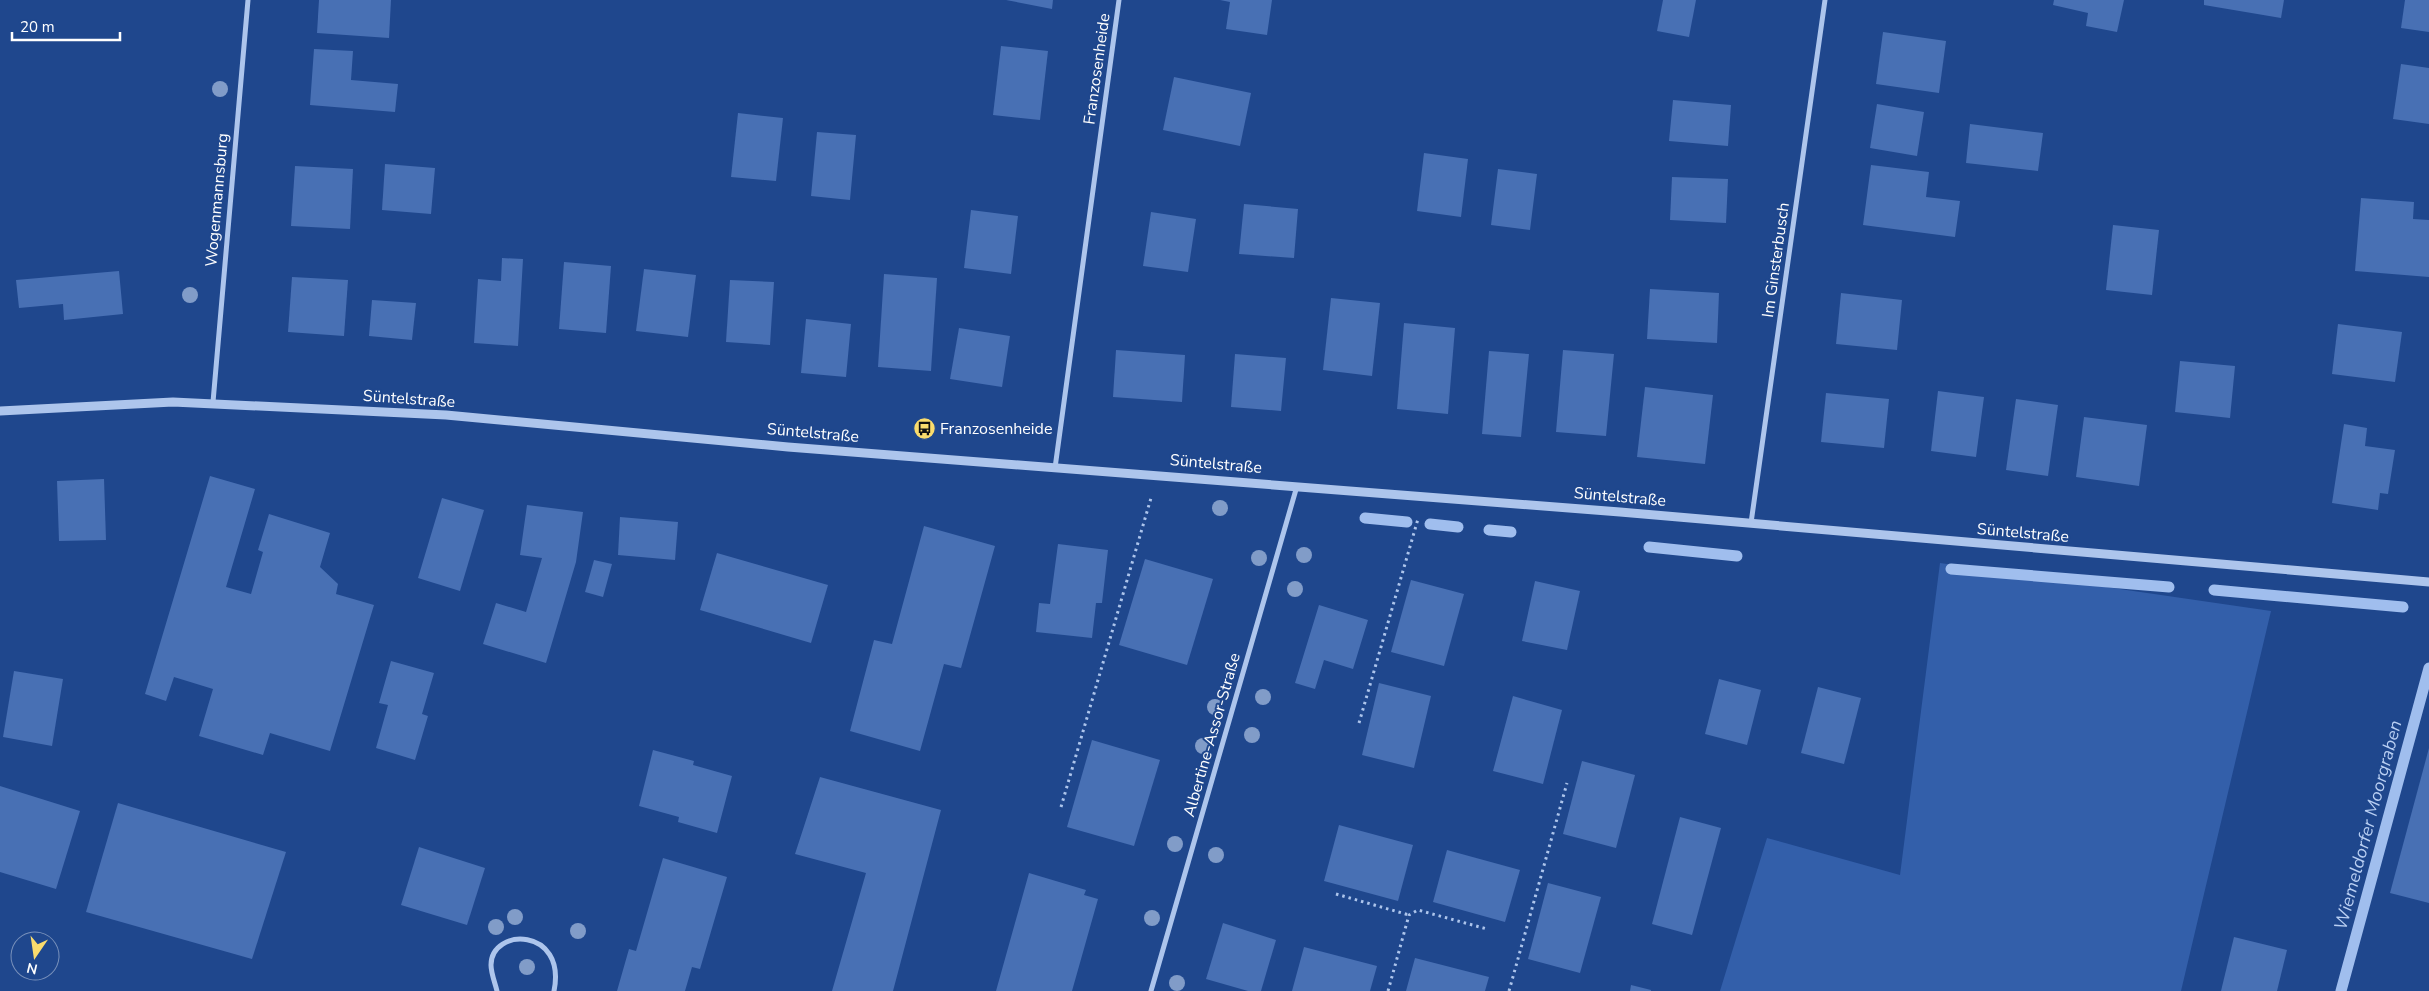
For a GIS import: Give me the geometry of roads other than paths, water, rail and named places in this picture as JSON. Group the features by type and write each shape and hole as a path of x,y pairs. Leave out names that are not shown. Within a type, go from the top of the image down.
{"street":[{"name":"Wogenmannsburg","path":"213,402 248,0"},
{"name":"Franzosenheide","path":"1055,468 1119,0"},
{"name":"Im Ginsterbusch","path":"1751,524 1825,0"},
{"name":"Süntelstraße","path":"0,411 173,402 213,402 446,415 788,447 1055,468 1158,474 2429,582"},
{"name":"Albertine-Assor-Straße","path":"1151,991 1297,486"},
{"path":"498,991 490,964 494,954 509,942 529,938 543,945 553,960 557,977 554,991"}],"waterway":[{"path":"1365,518 1407,522"},
{"path":"1430,524 1458,527"},
{"path":"1489,530 1511,532"},
{"path":"1649,547 1737,556"},
{"path":"1951,569 2169,587"},
{"path":"2214,590 2403,607"},
{"name":"Wiemeldorfer Moorgraben","path":"2341,991 2429,668"}],"place":[{"name":"Franzosenheide","path":"924,429"}]}
